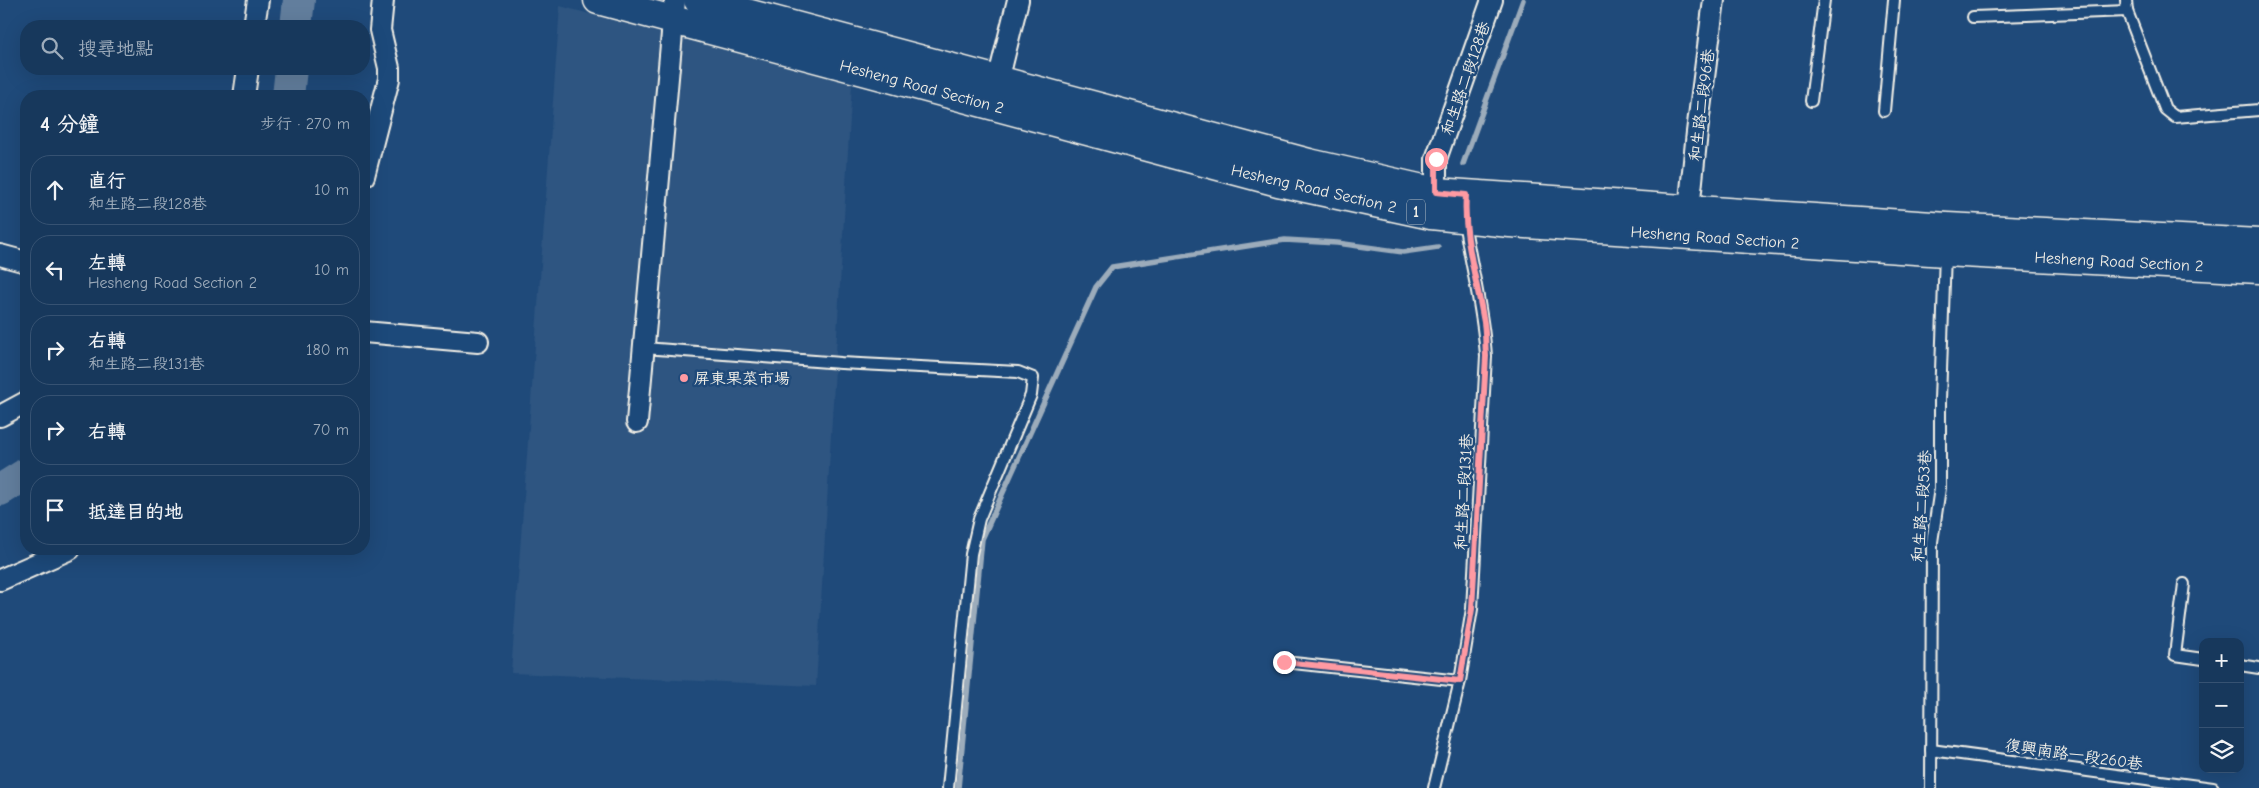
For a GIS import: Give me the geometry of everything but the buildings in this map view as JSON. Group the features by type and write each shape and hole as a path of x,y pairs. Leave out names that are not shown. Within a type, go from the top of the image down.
{"main road":[{"name":"Hesheng Road Section 2","path":"598,0 674,10 995,93"},
{"name":"Hesheng Road Section 2","path":"698,0 1278,182 1465,207 1689,210 1946,239 2259,269"},
{"name":"Hesheng Road Section 2","path":"1465,207 1520,224 1946,239 2259,243"}],"street":[{"path":"255,20 258,0"},
{"path":"370,153 389,79 389,68 380,30 382,0"},
{"path":"995,93 1018,0"},
{"name":"和生路二段128巷","path":"1434,204 1436,159 1492,0"},
{"name":"和生路二段96巷","path":"1689,210 1696,132 1714,0"},
{"path":"637,422 674,10"},
{"path":"245,90 247,75"},
{"path":"0,255 20,260"},
{"path":"370,333 478,342"},
{"path":"0,416 20,405"},
{"path":"0,580 56,555"}],"lane":[{"path":"1811,101 1824,0"},
{"path":"1884,111 1894,0"},
{"path":"2126,0 2127,11 2165,109 2175,117 2259,110"},
{"path":"1973,17 2127,11"},
{"name":"和生路二段131巷","path":"1434,788 1460,681 1472,609 1486,356 1484,318 1471,266 1465,207"},
{"name":"和生路二段53巷","path":"1931,788 1932,542 1940,488 1940,400 1946,239"},
{"path":"644,348 841,364 1018,372 1033,378 1031,395 979,519 971,554 948,788"},
{"path":"2184,584 2175,655 2199,659"},
{"path":"1284,662 1460,681"},
{"path":"2244,666 2259,668"},
{"name":"復興南路一段260巷","path":"1931,750 2214,788"}],"shaded area":[{"name":"屏東果菜市場","path":"560,6 852,84 816,686 511,673"}],"waterway":[{"path":"297,20 299,0"},
{"path":"1463,164 1523,0"},
{"path":"289,90 290,75"},
{"path":"958,788 982,539 1096,287 1112,267 1285,240 1337,243 1403,252 1438,247"},
{"path":"0,490 20,478"}],"place":[{"name":"屏東果菜市場","path":"684,378"}],"route":[{"path":"1284,662 1460,681 1472,609 1486,356 1484,318 1471,266 1464,218 1466,195 1436,192 1436,159"}]}
